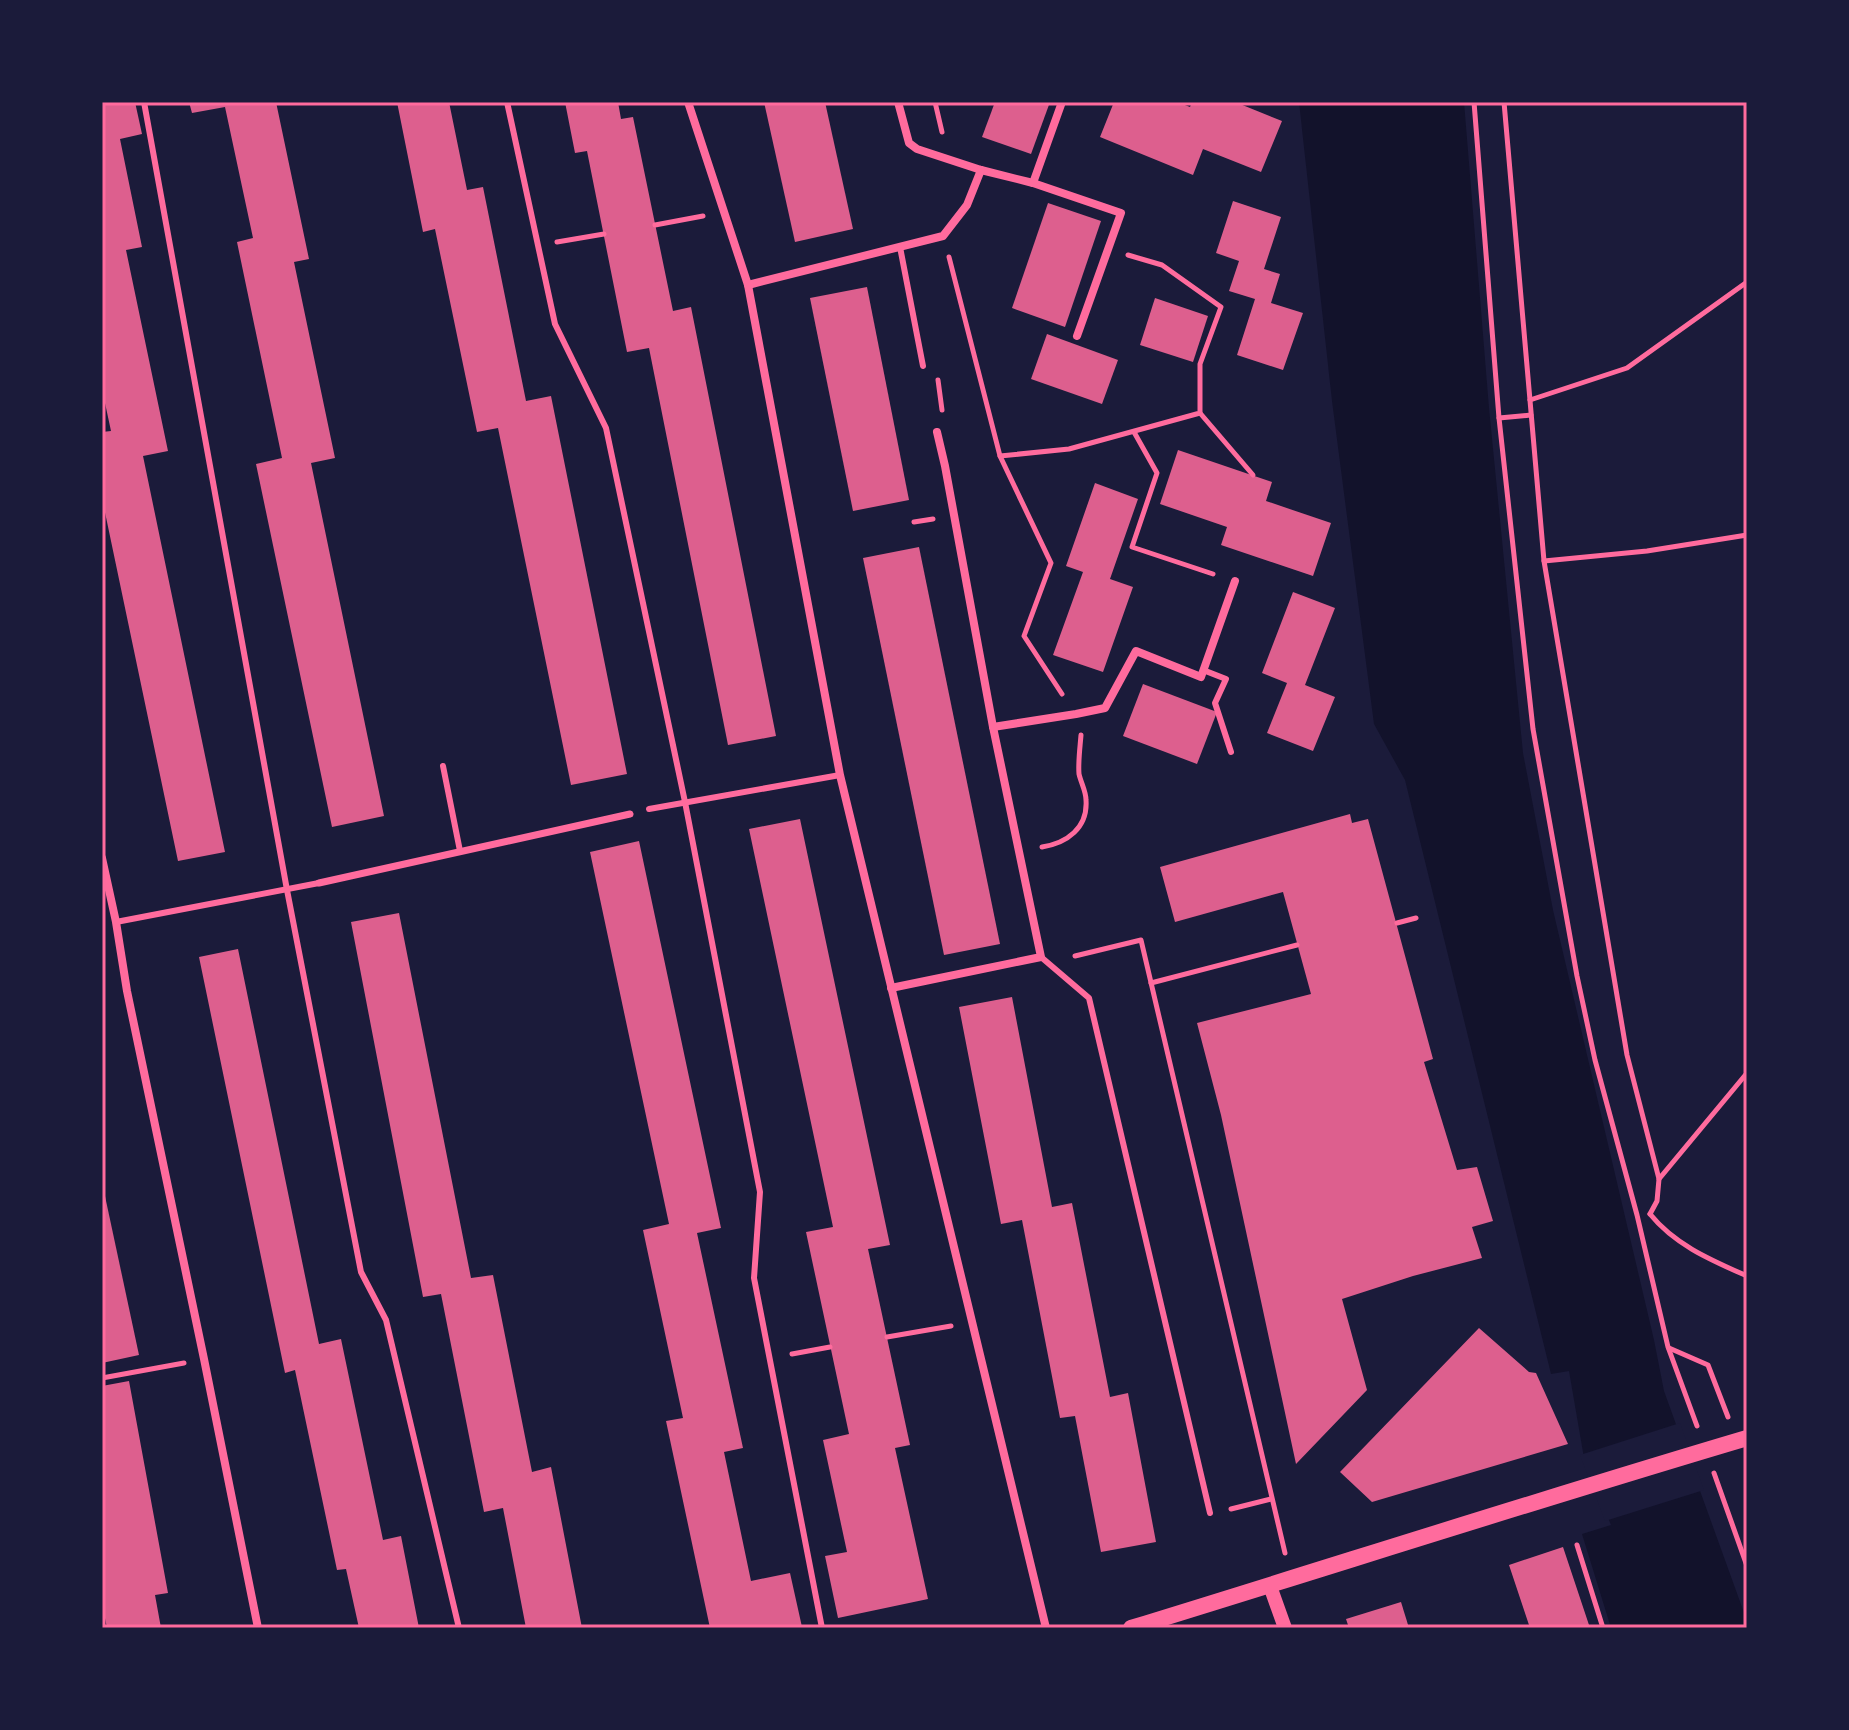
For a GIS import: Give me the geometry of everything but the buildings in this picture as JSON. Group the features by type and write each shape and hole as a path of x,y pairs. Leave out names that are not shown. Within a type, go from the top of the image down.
{"main road":[{"path":"1131,1628 1747,1438"}],"street":[{"path":"688,102 748,285 840,775 1046,1628"},
{"path":"898,102 909,143 917,149 1121,213 1077,336"},
{"path":"1033,183 1062,102"},
{"path":"748,285 943,236 967,205 981,170"},
{"path":"891,988 1041,957 937,432"},
{"path":"993,727 1105,708 1136,651 1201,677 1235,581"},
{"path":"319,883 630,814"},
{"path":"102,858 258,1628"},
{"path":"1270,1586 1285,1628"}],"lane":[{"path":"144,102 287,890 361,1272 386,1320 459,1628"},
{"path":"507,102 555,324 606,428 685,802 760,1192 754,1278 822,1628"},
{"path":"900,247 923,366"},
{"path":"1203,670 1226,679 1215,703 1231,752"},
{"path":"443,766 460,851"},
{"path":"649,809 840,775"},
{"path":"116,922 319,883"},
{"path":"1041,957 1089,998 1210,1513"}],"path":[{"path":"1474,102 1499,418 1536,745 1595,1060 1637,1215 1668,1347 1700,1435"},
{"path":"1504,102 1544,561 1627,1055 1659,1179 1657,1201 1650,1214"},
{"path":"655,225 724,212"},
{"path":"538,245 604,234"},
{"path":"943,236 1000,456 1051,563 1024,636 1076,714 1081,735 1079,773 1086,799 1085,815 1073,836 1058,845 1040,848"},
{"path":"1108,248 1162,265 1221,307 1200,364 1200,413 1253,475"},
{"path":"1530,400 1627,368 1747,282"},
{"path":"923,366 938,378 942,412 937,432"},
{"path":"1000,456 1069,449 1200,413"},
{"path":"1499,418 1531,415"},
{"path":"1134,432 1157,473 1132,547 1235,581"},
{"path":"1544,561 1647,551 1747,535"},
{"path":"1397,923 1416,918"},
{"path":"1065,958 1141,940 1291,1577"},
{"path":"1151,983 1297,945"},
{"path":"1659,1179 1747,1073"},
{"path":"1637,1215 1650,1214 1671,1235 1703,1256 1747,1276"},
{"path":"887,1337 971,1322"},
{"path":"770,1358 830,1347"},
{"path":"1668,1347 1708,1365 1720,1397"},
{"path":"102,1378 204,1359"},
{"path":"1710,1464 1747,1566"},
{"path":"1210,1513 1271,1499"},
{"path":"1577,1545 1603,1628"}],"shaded area":[{"path":"1299,102 1464,102 1489,408 1523,753 1553,910 1664,1391 1747,1628 1611,1628 1582,1534 1611,1525 1584,1458 1569,1371 1551,1374 1405,780 1374,724 1332,401"}],"pier":[{"path":"1680,1423 1704,1490 1605,1521 1580,1455"}]}
